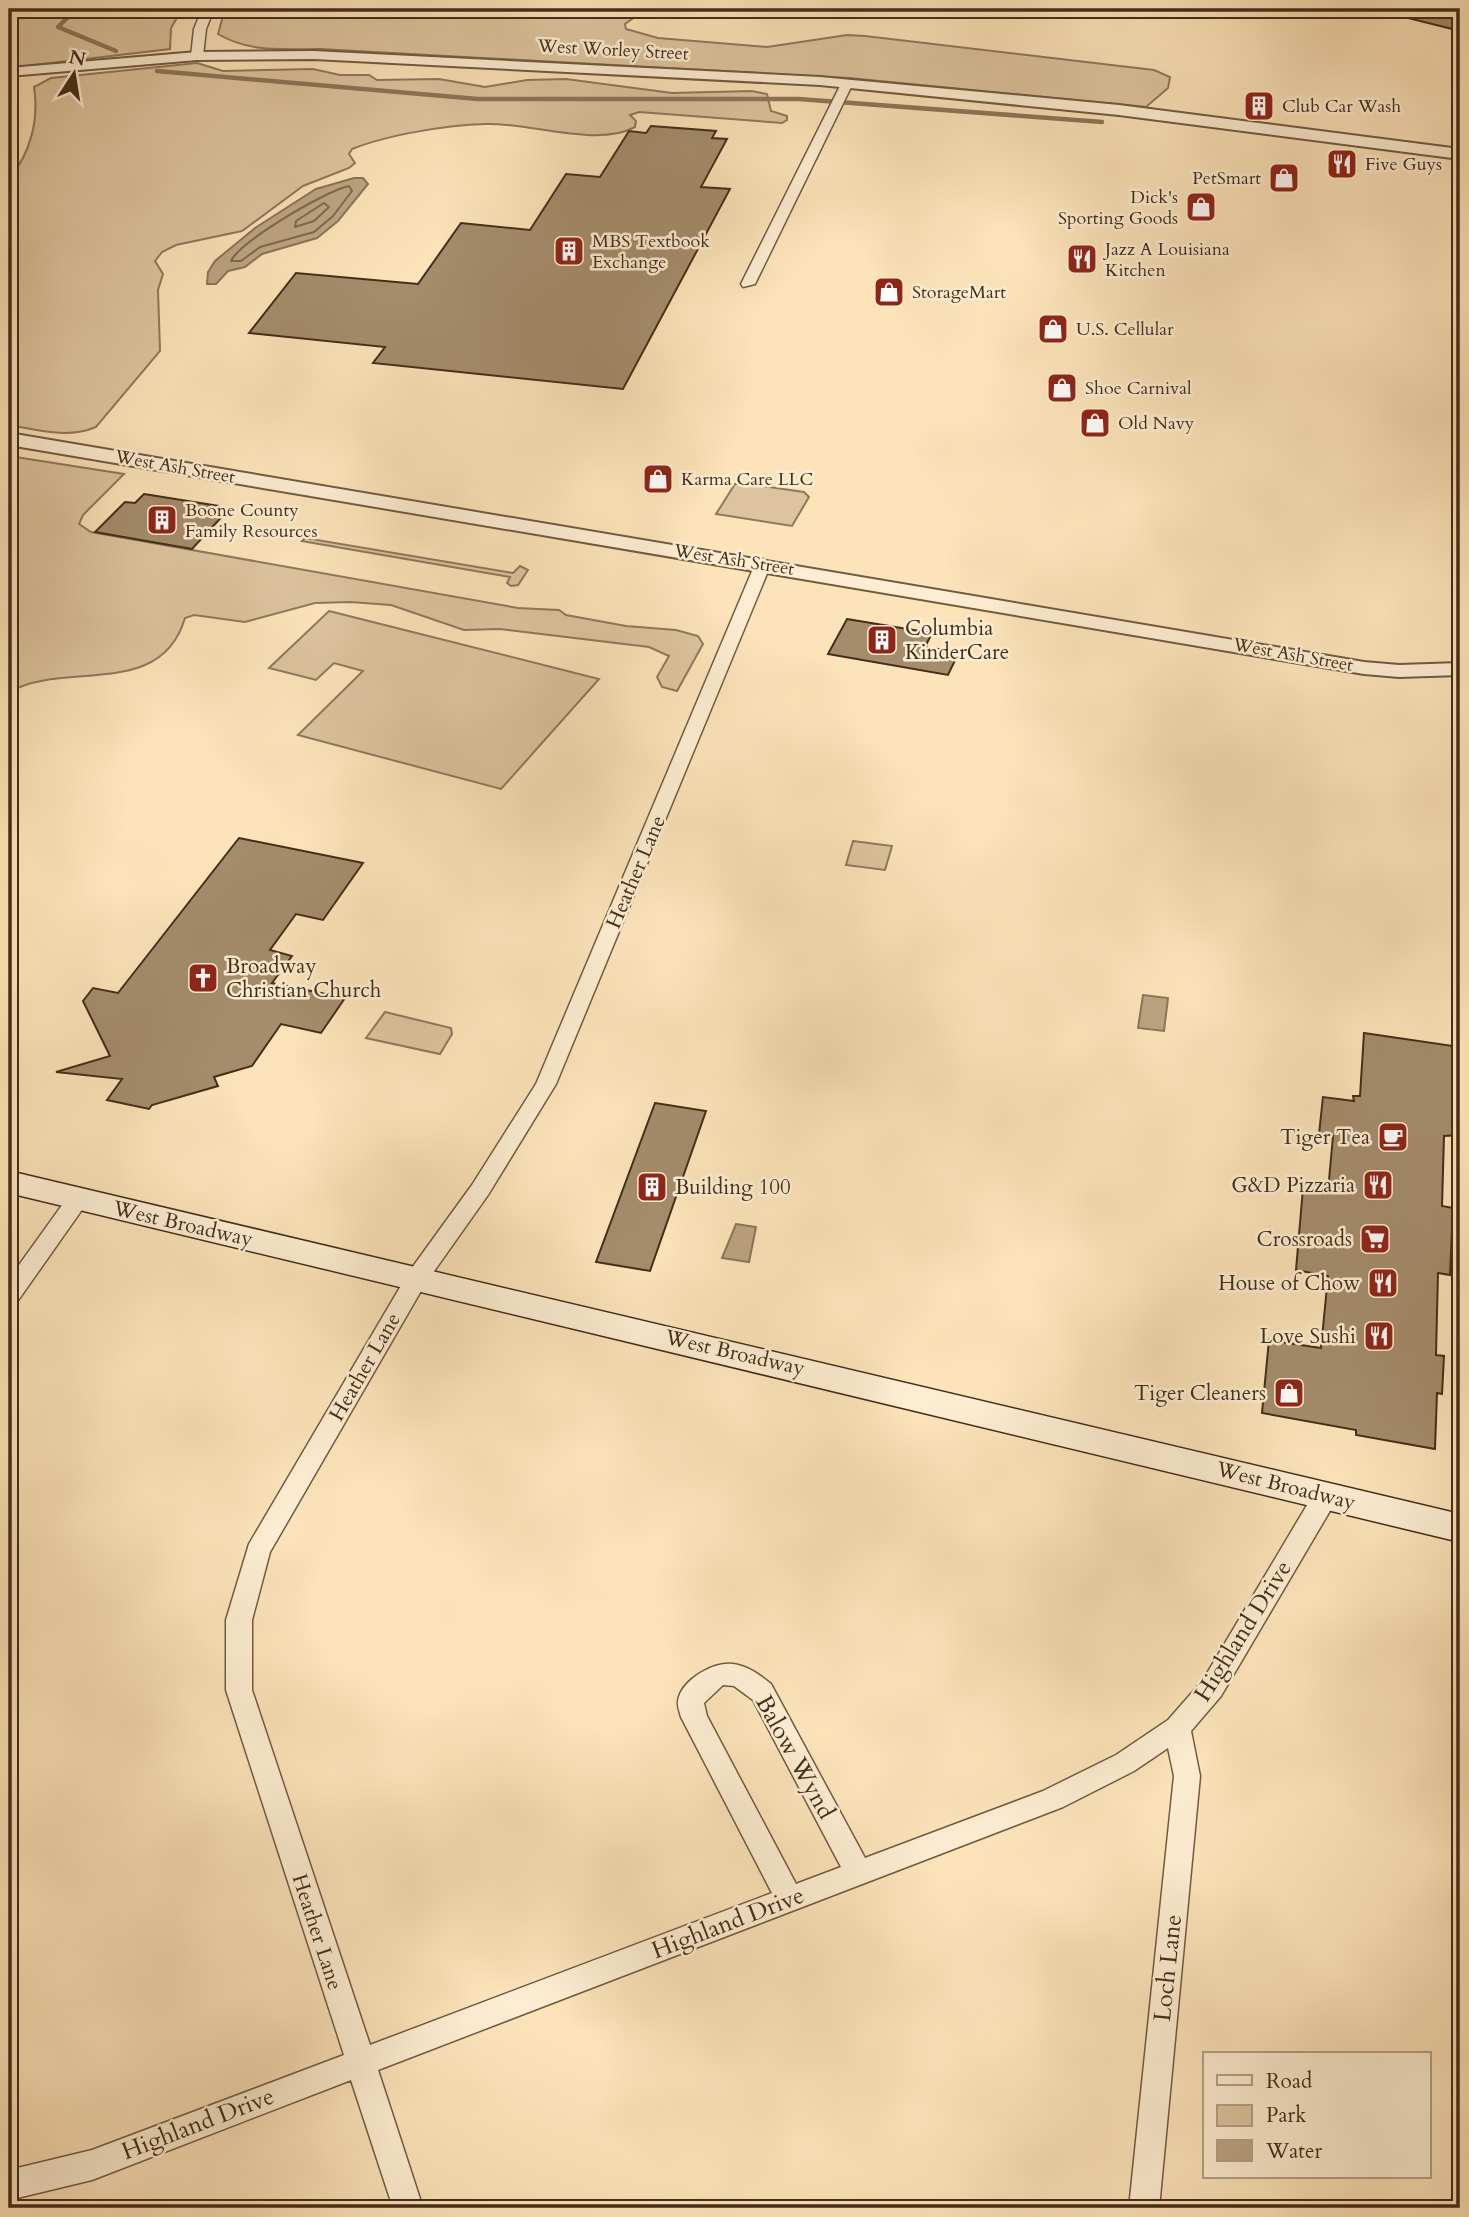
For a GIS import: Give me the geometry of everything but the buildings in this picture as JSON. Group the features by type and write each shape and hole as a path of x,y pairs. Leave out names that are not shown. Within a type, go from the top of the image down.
{"main road":[{"name":"West Broadway","path":"9,1182 891,1390 1460,1528"}],"street":[{"path":"197,56 200,29 208,9"},
{"name":"West Worley Street","path":"9,72 197,56 397,57 845,88 1303,127 1460,146"},
{"path":"748,284 845,88"},
{"name":"West Worley Street","path":"1213,121 1460,154"},
{"name":"West Ash Street","path":"9,439 763,564 1364,668 1399,671 1460,669"},
{"name":"Heather Lane","path":"408,2208 239,1690 239,1620 258,1550 417,1278 480,1190 547,1084 763,564"},
{"path":"9,1296 78,1199"},
{"name":"Highland Drive","path":"9,2185 92,2165 1052,1799 1125,1763 1177,1728 1212,1688 1325,1497"},
{"name":"Balow Wynd","path":"790,1900 694,1717 691,1701 701,1684 716,1677 733,1673 749,1679 762,1692 858,1873"},
{"name":"Loch Lane","path":"1144,2208 1187,1776 1177,1728"}],"green space":[{"path":"9,9 182,9 171,28 170,49 9,68"},
{"path":"225,9 634,9 630,11 639,14 625,24 626,29 658,38 767,47 847,35 865,36 1154,70 1170,77 1168,88 1146,107 849,78 320,49 268,49 242,44 218,34"},
{"path":"197,63 223,71 313,69 340,75 369,75 377,80 439,79 485,87 527,80 566,79 672,93 752,91 767,94 771,111 787,116 787,120 782,123 639,112 630,115 636,121 635,127 619,133 582,135 485,124 399,135 352,149 349,154 355,163 349,168 303,186 242,231 176,245 162,252 155,261 163,274 158,290 160,351 96,427 64,433 9,425 9,178 23,158 32,135 34,87 51,78"},
{"path":"9,456 124,474 83,515 79,524 91,532 518,608 559,610 566,615 626,626 676,630 698,636 703,644 677,691 662,687 657,677 669,656 649,647 500,629 464,630 391,605 315,603 245,622 194,615 185,618 173,643 155,660 134,669 57,678 32,683 9,692"},
{"path":"735,484 804,492 809,497 792,526 716,514"},
{"path":"305,538 513,573 520,566 528,570 518,585 511,586 507,583 510,577 302,541"},
{"path":"329,611 599,679 501,789 298,735 363,671 334,663 316,680 269,668"},
{"path":"853,841 892,846 885,870 846,865"},
{"path":"385,1012 451,1028 452,1034 440,1054 366,1038"}],"water":[{"path":"363,178 368,184 338,221 317,238 262,254 245,267 228,271 216,284 207,284 208,272 215,261 255,228 316,189"},
{"path":"1143,995 1168,998 1164,1031 1138,1028"},
{"path":"736,1224 756,1227 749,1262 722,1258"}],"waterway":[{"path":"76,9 58,27 116,51"},
{"path":"157,71 478,99 799,99 1102,122"}],"place":[{"name":"Club Car Wash","path":"1259,106"},
{"name":"Five Guys","path":"1342,164"},
{"name":"PetSmart","path":"1284,178"},
{"name":"Dick's Sporting Goods","path":"1201,207"},
{"name":"MBS Textbook Exchange","path":"569,251"},
{"name":"Jazz A Louisiana Kitchen","path":"1082,259"},
{"name":"StorageMart","path":"889,292"},
{"name":"U.S. Cellular","path":"1053,329"},
{"name":"Shoe Carnival","path":"1062,388"},
{"name":"Old Navy","path":"1095,423"},
{"name":"Karma Care LLC","path":"658,479"},
{"name":"Boone County Family Resources","path":"162,520"},
{"name":"Columbia KinderCare","path":"882,640"},
{"name":"Broadway Christian Church","path":"203,978"},
{"name":"Tiger Tea","path":"1393,1137"},
{"name":"G&D Pizzaria","path":"1378,1185"},
{"name":"Building 100","path":"652,1187"},
{"name":"Crossroads","path":"1375,1239"},
{"name":"House of Chow","path":"1383,1283"},
{"name":"Love Sushi","path":"1379,1336"},
{"name":"Tiger Cleaners","path":"1289,1393"}]}
